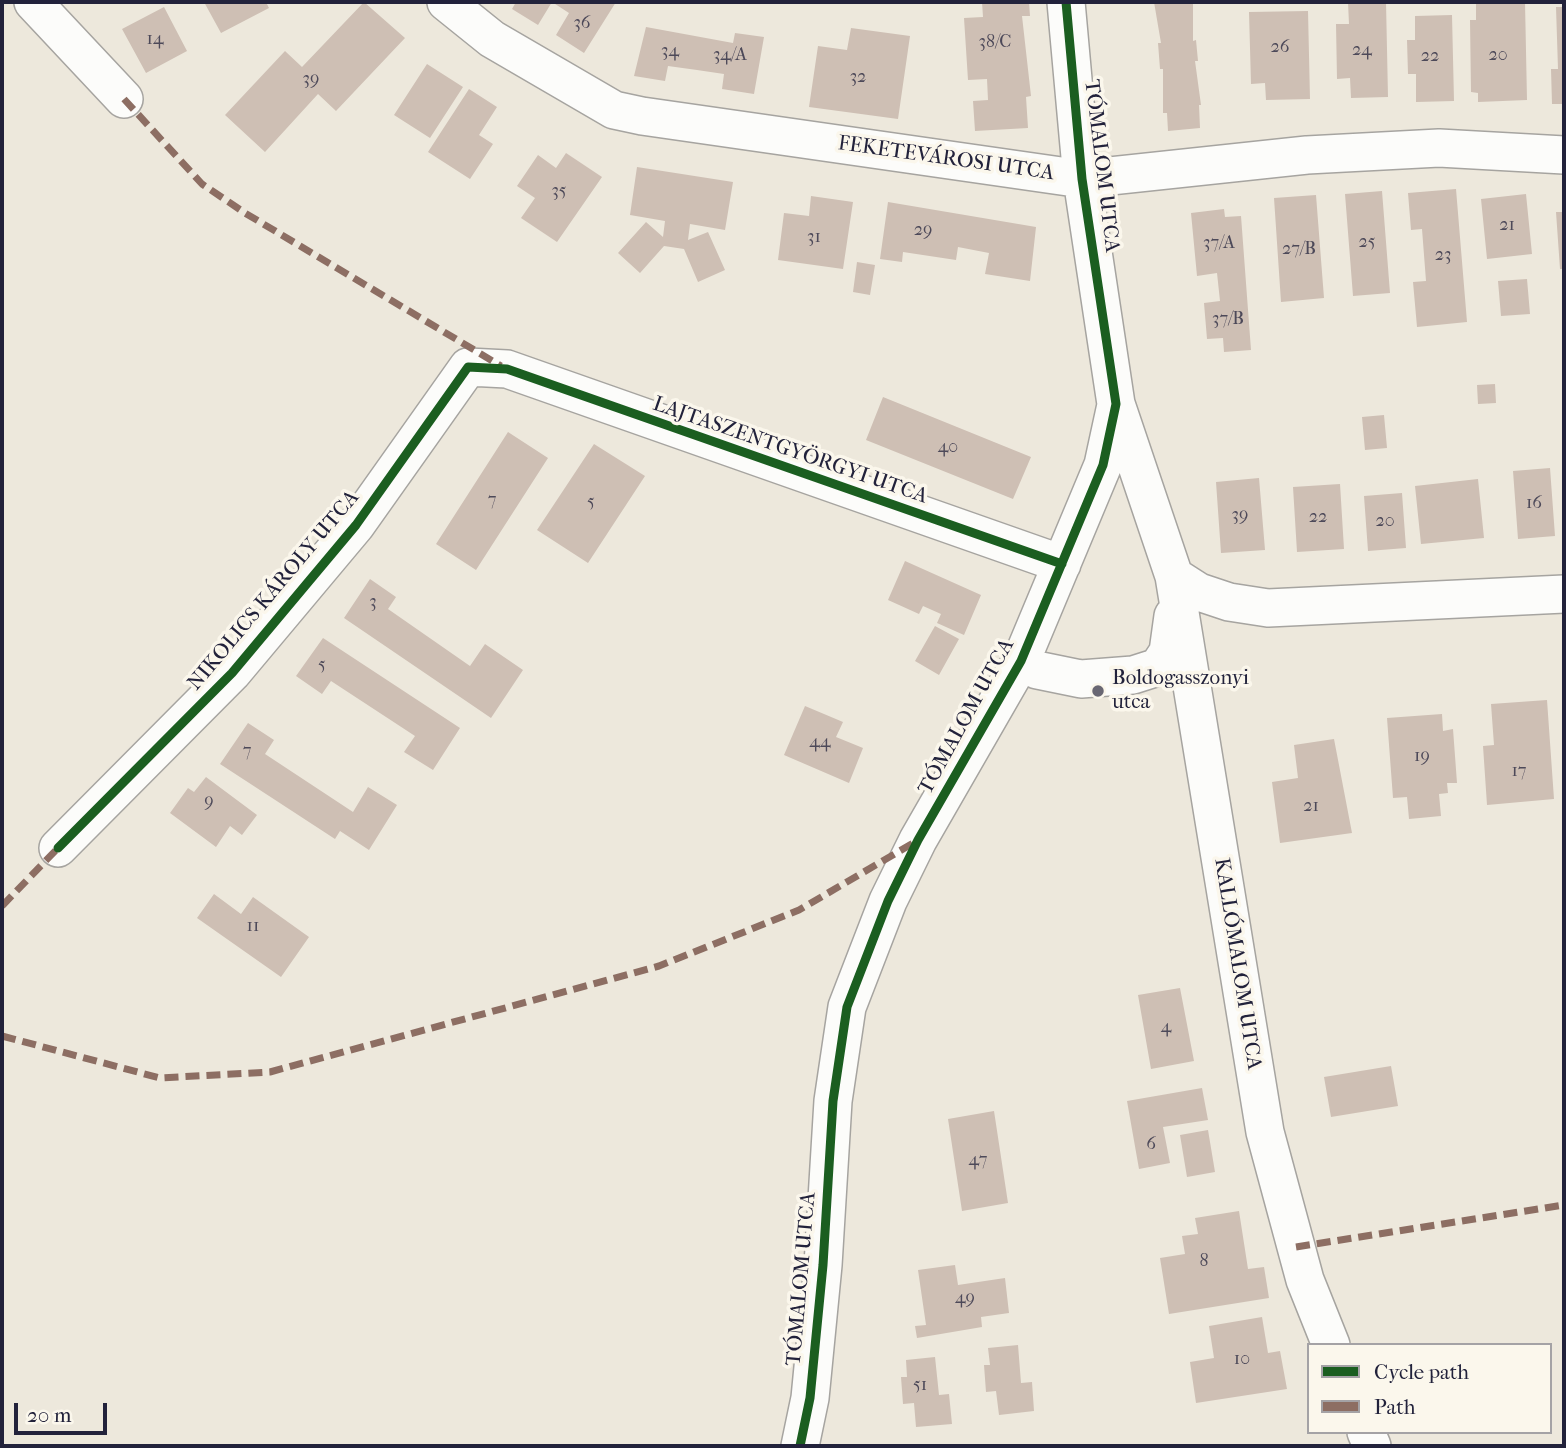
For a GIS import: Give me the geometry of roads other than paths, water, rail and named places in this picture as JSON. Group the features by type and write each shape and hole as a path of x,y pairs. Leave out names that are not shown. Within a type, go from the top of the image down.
{"street":[{"path":"33,2 124,99"},
{"name":"FEKETEVÁROSI UTCA","path":"446,2 492,39 614,110 1082,178 1307,155 1439,148 1564,155"},
{"name":"TÓMALOM UTCA","path":"1066,2 1082,178 1116,404 1174,576"},
{"name":"NIKOLICS KÁROLY UTCA","path":"58,848 232,673 356,525 468,367 508,369"},
{"name":"LAJTASZENTGYÖRGYI UTCA","path":"508,369 1062,564"},
{"name":"TÓMALOM UTCA","path":"800,1446 810,1398 823,1265 833,1101 847,1007 866,952 912,852 1021,661 1103,465 1116,404"},
{"path":"1174,576 1199,592 1229,602 1268,608 1564,594"},
{"path":"1021,661 1037,670 1081,679 1133,675 1158,667 1168,652 1172,632 1174,576"},
{"name":"KALLÓMALOM UTCA","path":"1174,576 1265,1132 1305,1280 1330,1343"}],"place":[{"name":"Boldogasszonyi utca","path":"1098,691"}]}
